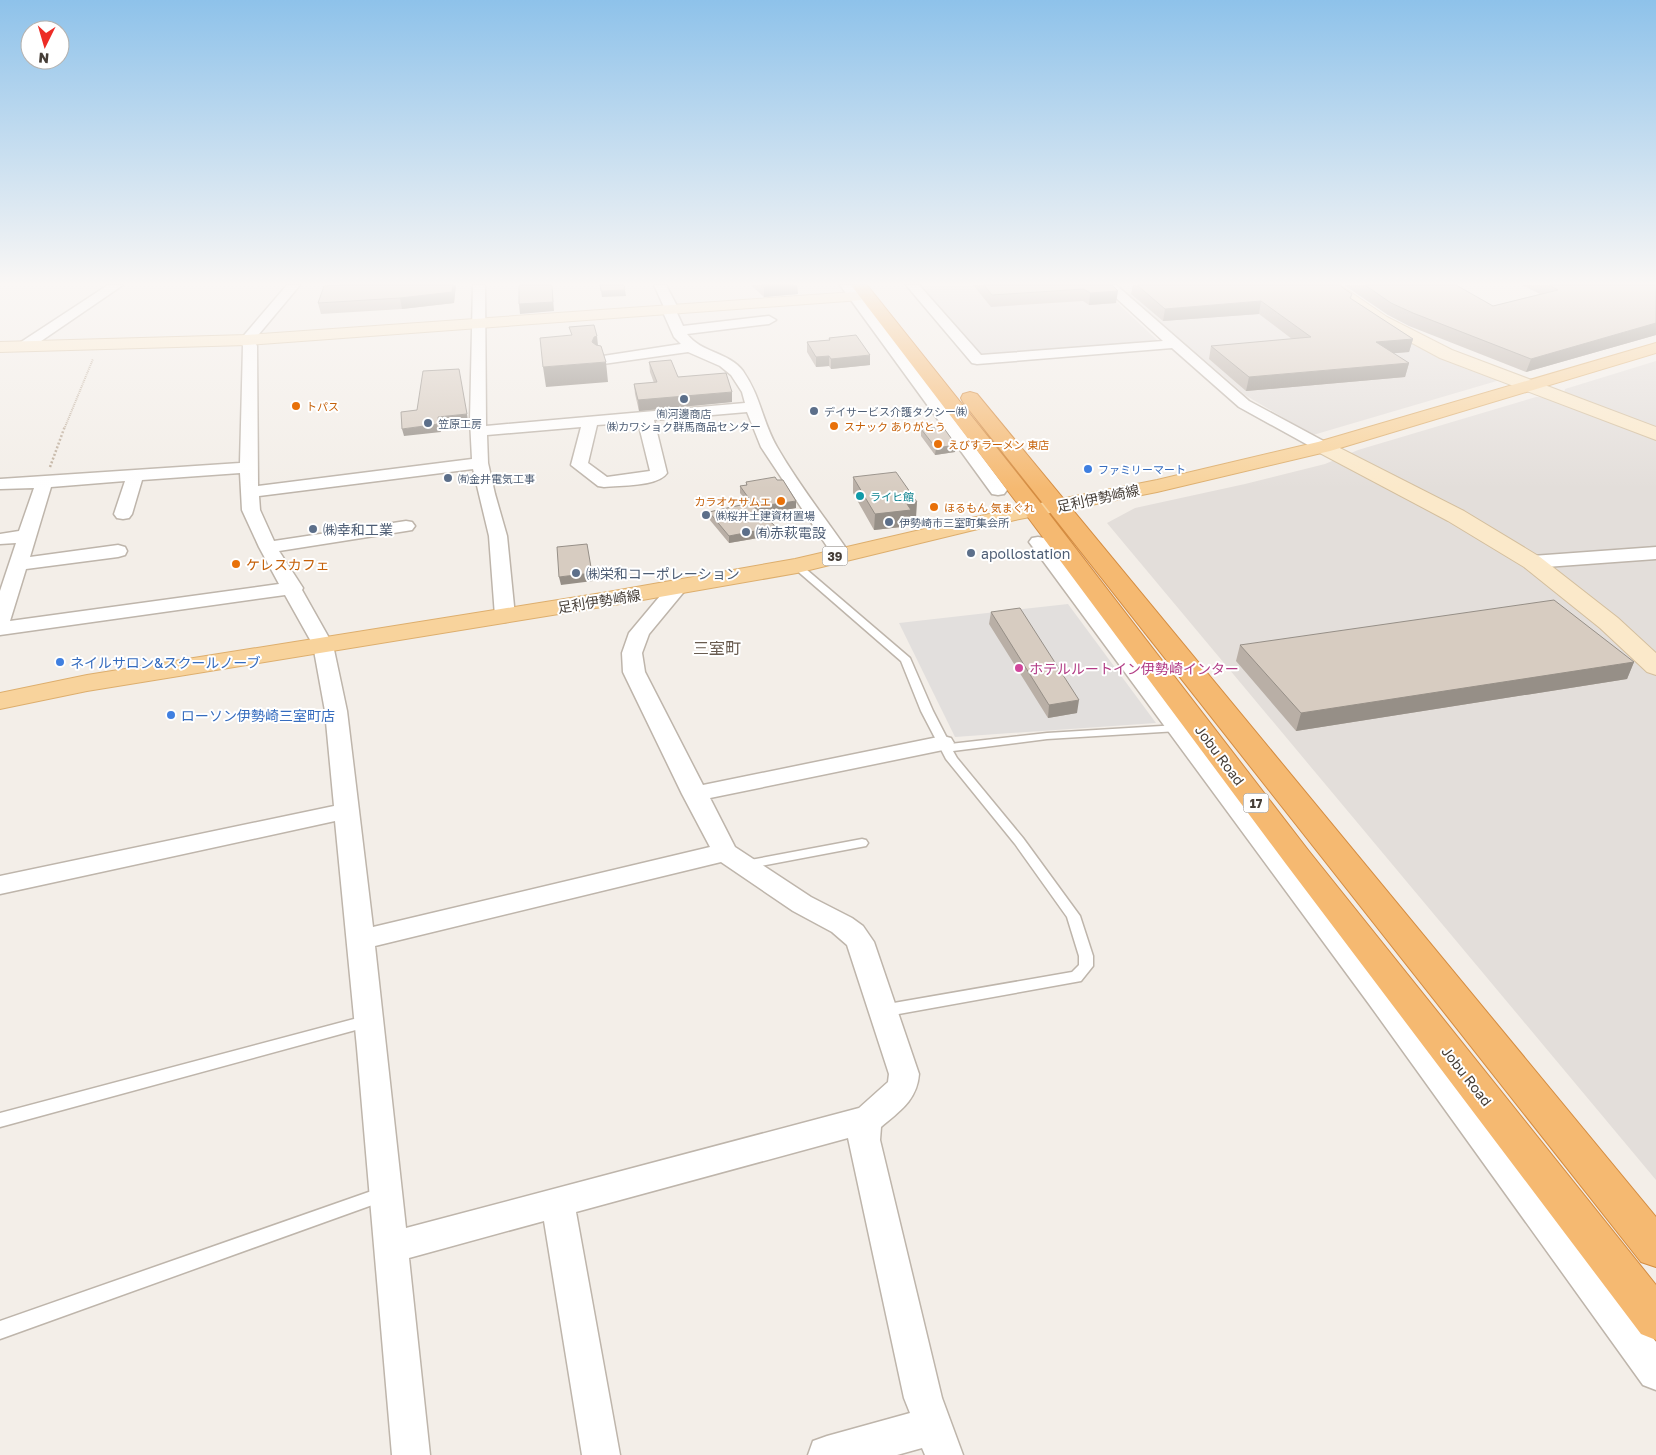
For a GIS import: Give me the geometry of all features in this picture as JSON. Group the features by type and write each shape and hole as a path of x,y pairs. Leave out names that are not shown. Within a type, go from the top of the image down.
{"highway":[{"name":"Jobu Road","path":"902,353 965,434 1046,509 1109,623 1297,857 1656,1319"},
{"name":"Jobu Road","path":"930,353 1046,509 1656,1248"}],"main road":[{"name":"足利伊勢崎線","path":"0,701 87,683 676,588 797,566 841,554 1158,486 1323,447 1639,353"}],"street":[{"path":"250,353 248,466 251,510 268,546 323,645 336,711 369,1021 411,1455"},
{"path":"479,353 480,464 498,536 505,616"},
{"path":"603,360 651,353"},
{"path":"704,353 725,363 736,372 749,392 758,424 769,447 841,554"},
{"path":"971,353 977,360 1064,353"},
{"path":"1184,353 1244,404 1456,516 1532,562 1610,623 1656,667"},
{"path":"1444,353 1656,434"},
{"path":"479,431 754,407"},
{"path":"590,422 579,465 604,482 653,477 659,473 645,417"},
{"path":"965,434 998,490"},
{"path":"249,492 480,464"},
{"path":"0,484 248,466"},
{"path":"122,514 135,475"},
{"path":"0,622 5,589 19,564 44,482"},
{"path":"268,546 406,526"},
{"path":"0,539 28,536"},
{"path":"1038,542 1109,623 1178,728 1656,1372"},
{"path":"19,564 118,551"},
{"path":"1532,562 1656,553"},
{"path":"0,629 293,588"},
{"path":"390,1248 868,1119 890,1101 902,1087 904,1074 860,942 853,933 842,925 802,904 735,859 694,794 634,672 632,653 639,633 676,588"},
{"path":"694,794 944,745"},
{"path":"0,885 347,811"},
{"path":"360,940 735,859"},
{"path":"827,1455 938,1440 923,1398 864,1138 864,1128 868,1119"},
{"path":"558,1203 602,1455"}],"lane":[{"path":"797,566 906,660 927,711 952,759 1019,841 1073,916 1086,956 1086,966 1076,977 882,1011"},
{"path":"944,745 1047,736 1178,728"},
{"path":"735,859 862,843"},
{"path":"0,1120 369,1021"},
{"path":"0,1330 385,1193"}],"path":[{"path":"44,482 82,382 96,353"}],"shaded area":[{"path":"978,353 1015,353 981,356"},
{"path":"1196,353 1432,353 1463,368 1500,380 1313,435 1245,395"},
{"path":"1656,361 1656,1180 1107,523 1135,508 1325,464 1358,450 1536,397 1553,398 1564,394 1565,389"},
{"path":"1068,604 1156,723 955,737 899,623"}],"building":[{"path":"542,353 603,353 606,362 543,367"},
{"path":"814,353 869,353 870,355 831,359 829,356 816,357"},
{"path":"1219,353 1393,353 1409,363 1249,377"},
{"path":"1515,353 1552,353 1531,359"},
{"path":"671,360 678,377 726,373 732,392 638,400 634,384 657,382 649,362"},
{"path":"459,369 467,414 438,417 439,424 402,429 401,412 417,410 423,371"},
{"path":"943,427 956,445 936,448 921,429"},
{"path":"896,472 917,502 907,504 911,510 875,514 853,477"},
{"path":"775,477 777,480 783,480 796,501 755,507 740,486 747,485 746,482"},
{"path":"750,503 776,527 729,536 709,512"},
{"name":"㈱栄和コーポレーション","path":"587,544 592,573 559,577 557,547"},
{"path":"1554,600 1634,662 1301,713 1240,645"},
{"path":"1020,608 1079,700 1049,705 991,612"}],"place":[{"name":"㈲河邊商店 ㈱カワショク群馬商品センター","path":"684,399"},
{"name":"トパス","path":"296,406"},
{"name":"デイサービス介護タクシー㈱","path":"814,411"},
{"name":"笠原工房","path":"428,423"},
{"name":"スナック ありがとう","path":"834,426"},
{"name":"えびすラーメン 東店","path":"938,444"},
{"name":"ファミリーマート","path":"1088,469"},
{"name":"㈲金井電気工事","path":"448,478"},
{"name":"ライヒ館","path":"860,496"},
{"name":"カラオケサムエ","path":"781,501"},
{"name":"ほるもん 気まぐれ","path":"934,507"},
{"name":"㈱桜井土建資材置場","path":"706,515"},
{"name":"伊勢崎市三室町集会所","path":"889,522"},
{"name":"㈱幸和工業","path":"313,529"},
{"name":"㈲赤萩電設","path":"746,532"},
{"name":"apollostation","path":"971,553"},
{"name":"ケレスカフェ","path":"236,564"},
{"name":"㈱栄和コーポレーション","path":"576,573"},
{"name":"ネイルサロン&スクールノーブ","path":"60,662"},
{"name":"ホテルルートイン伊勢崎インター","path":"1019,668"},
{"name":"ローソン伊勢崎三室町店","path":"171,715"}],"district":[{"name":"三室町","path":"717,648"}]}
